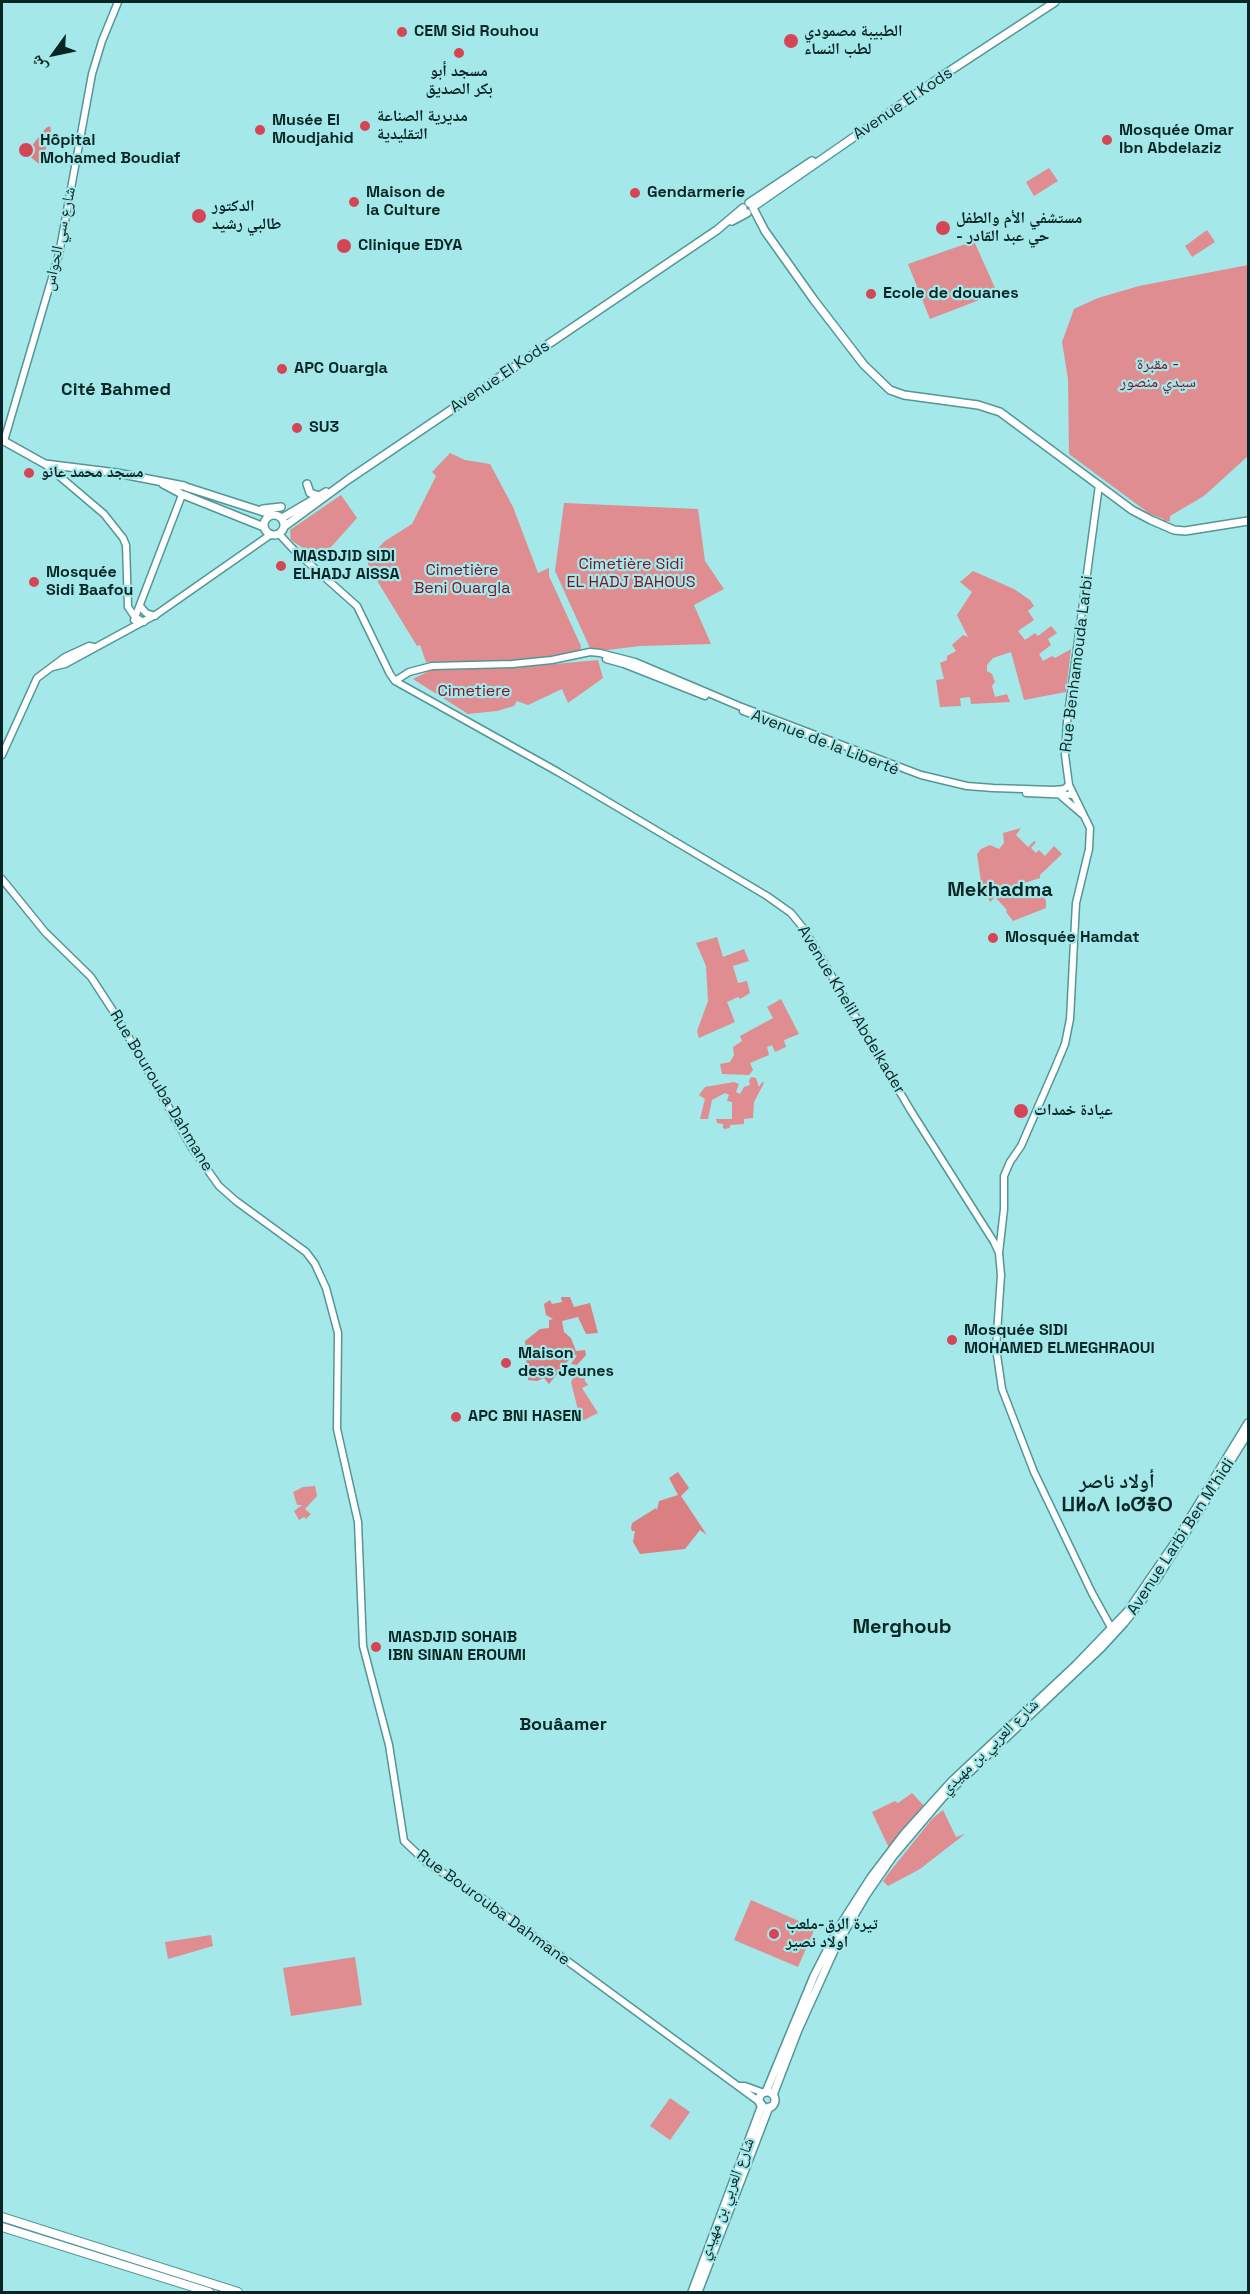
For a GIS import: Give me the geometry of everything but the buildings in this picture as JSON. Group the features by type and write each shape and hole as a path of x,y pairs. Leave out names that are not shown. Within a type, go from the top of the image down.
{"highway":[{"path":"2,2217 238,2292"},
{"path":"2,2227 209,2292"}],"main road":[{"path":"992,43 1050,2"},
{"path":"992,43 1055,2"},
{"name":"Avenue El Kods","path":"284,522 992,43"},
{"path":"749,209 862,363 886,387 904,395 960,401 993,409 1016,423 1143,516 1174,530 1185,531 1248,521"},
{"path":"3,440 45,464 155,480 280,535 284,522 319,496 349,479"},
{"path":"307,484 310,493 319,496"},
{"path":"183,491 257,509 284,522"},
{"path":"257,509 270,510 281,507"},
{"path":"266,530 266,519 273,515"},
{"name":"شارع العربي بن مهيدي","path":"768,2093 814,1976 832,1940 862,1890 893,1848 964,1769 1113,1631 1150,1581 1239,1442 1248,1424"},
{"name":"Avenue Larbi Ben M'hidi","path":"1239,1442 1248,1433"},
{"path":"698,2292 764,2105 760,2098 768,2093 774,2102 764,2105"},
{"name":"شارع العربي بن مهيدي","path":"692,2292 764,2105"}],"street":[{"name":"شارع سي الحواس","path":"3,440 59,254 92,74 102,41 118,2"},
{"path":"45,464 104,514 125,541 127,604 135,617 144,622"},
{"name":"Rue Benhamouda Larbi","path":"999,1253 1004,1209 1004,1176 1021,1146 1055,1068 1067,1034 1073,974 1076,903 1090,838 1090,828 1069,785 1065,768 1067,722 1099,485"},
{"path":"132,628 183,491"},
{"path":"2,755 40,675 53,667 66,664 92,651 94,647 155,616 220,572 255,544 266,530"},
{"path":"280,535 357,606 395,681"},
{"path":"140,606 146,613 155,616"},
{"name":"Avenue de la Liberté","path":"395,681 409,672 432,666 512,664 590,652 625,659 739,706 921,775 967,786 993,788 1058,790 1069,785"},
{"name":"Avenue de la Liberté","path":"584,654 624,664 919,779 975,790 1074,795"},
{"name":"Avenue Khelil Abdelkader","path":"395,681 558,771 767,896 791,914 809,936 905,1101 987,1228 999,1253 1001,1285 996,1355 1002,1389 1034,1472 1092,1593 1113,1631"},
{"path":"1060,795 1084,816"},
{"name":"Rue Bourouba Dahmane","path":"2,879 45,932 91,977 117,1017 192,1148 219,1186 306,1252 315,1263 326,1287 338,1333 338,1429 358,1522 363,1646 388,1745 404,1841 426,1862 480,1897 764,2105"},
{"path":"739,2086 768,2093"}],"green space":[{"path":"1049,168 1058,181 1034,196 1026,182"},
{"path":"1207,230 1215,242 1192,257 1185,246"},
{"path":"974,241 995,288 993,289 995,294 930,319 908,264"},
{"name":"مقبرة - سيدي منصور","path":"1248,265 1248,456 1204,496 1170,516 1170,521 1163,521 1150,514 1069,454 1068,379 1062,342 1074,309 1098,298 1139,286"},
{"name":"Cimetière Beni Ouargla","path":"450,453 465,460 490,464 513,507 538,573 549,568 549,576 581,646 580,653 512,661 426,662 420,645 417,646 376,579 368,564 368,558 385,541 412,524 436,476 432,472"},
{"path":"341,495 357,518 332,546 315,560 313,555 291,540 290,530"},
{"name":"Cimetière Sidi EL HADJ BAHOUS","path":"564,503 698,509 705,561 724,589 694,605 711,644 640,646 599,651 590,648 555,571"},
{"path":"973,571 1014,589 1030,600 1034,606 1028,611 1034,620 1018,631 1025,640 1035,633 1038,636 1051,626 1057,633 1048,639 1051,645 1039,654 1043,661 1052,656 1055,658 1071,649 1066,692 1024,700 1011,652 993,658 987,665 987,671 992,674 995,682 992,686 995,697 1007,694 1010,702 971,704 970,697 960,698 961,706 940,707 936,680 944,679 940,663 956,651 952,645 963,635 968,637 957,615 972,592 960,582"},
{"name":"Cimetiere","path":"598,660 603,678 568,703 562,689 528,705 517,701 514,706 497,711 468,714 413,679 431,670 512,668"},
{"path":"1021,828 1016,835 1028,847 1034,841 1036,842 1031,848 1036,853 1039,850 1045,856 1054,846 1062,854 1040,875 1040,878 1015,886 1018,893 1040,889 1046,901 1046,908 1013,921 995,897 990,902 981,882 977,854 981,849 990,845 999,849 1004,843 1003,833"},
{"path":"717,937 723,957 744,949 749,961 733,966 738,983 747,981 750,993 740,999 738,997 727,1002 735,1022 699,1038 697,1031 708,1001 706,966 696,943"},
{"path":"781,999 799,1034 784,1040 786,1047 775,1052 772,1045 767,1047 769,1055 750,1063 753,1070 749,1075 722,1074 720,1064 730,1062 734,1055 733,1047 742,1041 740,1036 773,1018 767,1007"},
{"path":"751,1077 756,1078 759,1087 762,1082 764,1083 754,1102 753,1118 744,1119 744,1124 730,1125 730,1128 725,1129 723,1124 717,1123 716,1119 732,1119 732,1102 727,1101 729,1095 725,1093 712,1100 708,1119 700,1119 705,1099 699,1095 705,1087 734,1082 739,1084 736,1092 740,1094 744,1087 750,1085"},
{"path":"578,1368 583,1368 588,1385 582,1388 598,1413 584,1420 580,1418 571,1382"},
{"path":"315,1486 317,1496 305,1509 311,1514 306,1519 304,1517 299,1520 294,1511 302,1505 297,1505 293,1492 303,1487"},
{"path":"912,1793 926,1808 909,1823 889,1848 872,1812 895,1801 898,1803"},
{"path":"943,1810 956,1837 965,1834 920,1869 888,1886 883,1881 888,1874 932,1819"},
{"name":"تيرة الرق-ملعب اولاد نصير","path":"751,1900 815,1928 798,1967 734,1940"},
{"path":"211,1935 213,1946 168,1959 165,1942"},
{"path":"355,1957 362,2005 291,2016 283,1968"},
{"path":"670,2098 690,2112 670,2140 650,2126"}],"shaded area":[{"path":"50,126 51,132 47,146 39,164 26,153"},
{"path":"561,1297 570,1297 574,1307 590,1303 598,1333 586,1334 578,1317 562,1321 564,1332 571,1338 576,1351 585,1350 586,1355 577,1365 571,1364 577,1355 573,1355 549,1384 544,1378 537,1381 528,1380 525,1341 540,1329 549,1328 549,1320 553,1319 546,1315 544,1304 550,1300 552,1304 562,1302"},
{"path":"678,1472 689,1488 681,1496 707,1535 700,1530 685,1549 640,1554 633,1542 635,1531 632,1531 632,1523 656,1508 657,1510 659,1501 678,1495 669,1478"}],"place":[{"name":"CEM Sid Rouhou","path":"402,32"},
{"name":"الطبيبة مصمودي لطب النساء","path":"791,41"},
{"name":"مسجد أبو بكر الصديق","path":"459,53"},
{"name":"مديرية الصناعة التقليدية","path":"365,126"},
{"name":"Musée El Moudjahid","path":"260,130"},
{"name":"Mosquée Omar Ibn Abdelaziz","path":"1107,140"},
{"name":"Hôpital Mohamed Boudiaf","path":"26,150"},
{"name":"Gendarmerie","path":"635,193"},
{"name":"Maison de la Culture","path":"354,202"},
{"name":"الدكتور طالبي رشيد","path":"199,216"},
{"name":"مستشفي الأم والطفل - حي عبد القادر","path":"943,228"},
{"name":"Clinique EDYA","path":"344,246"},
{"name":"Ecole de douanes","path":"871,294"},
{"name":"APC Ouargla","path":"282,369"},
{"name":"SU3","path":"297,428"},
{"name":"مسجد محمد عانو","path":"29,473"},
{"name":"MASDJID SIDI ELHADJ AISSA","path":"281,566"},
{"name":"Mosquée Sidi Baafou","path":"34,582"},
{"name":"Mosquée Hamdat","path":"993,938"},
{"name":"عيادة خمدات","path":"1021,1111"},
{"name":"Mosquée SIDI MOHAMED ELMEGHRAOUI","path":"952,1340"},
{"name":"Maison dess Jeunes","path":"506,1363"},
{"name":"APC BNI HASEN","path":"456,1417"},
{"name":"MASDJID SOHAIB IBN SINAN EROUMI","path":"376,1647"},
{"name":"تيرة الرق-ملعب اولاد نصير","path":"774,1934"}],"district":[{"name":"Cité Bahmed","path":"116,390"},
{"name":"Mekhadma","path":"1000,891"},
{"name":"أولاد ناصر ⵡⵍⴰⴷ ⵏⴰⵚⴻⵔ","path":"1117,1494"},
{"name":"Merghoub","path":"902,1628"},
{"name":"Bouâamer","path":"563,1725"}]}
